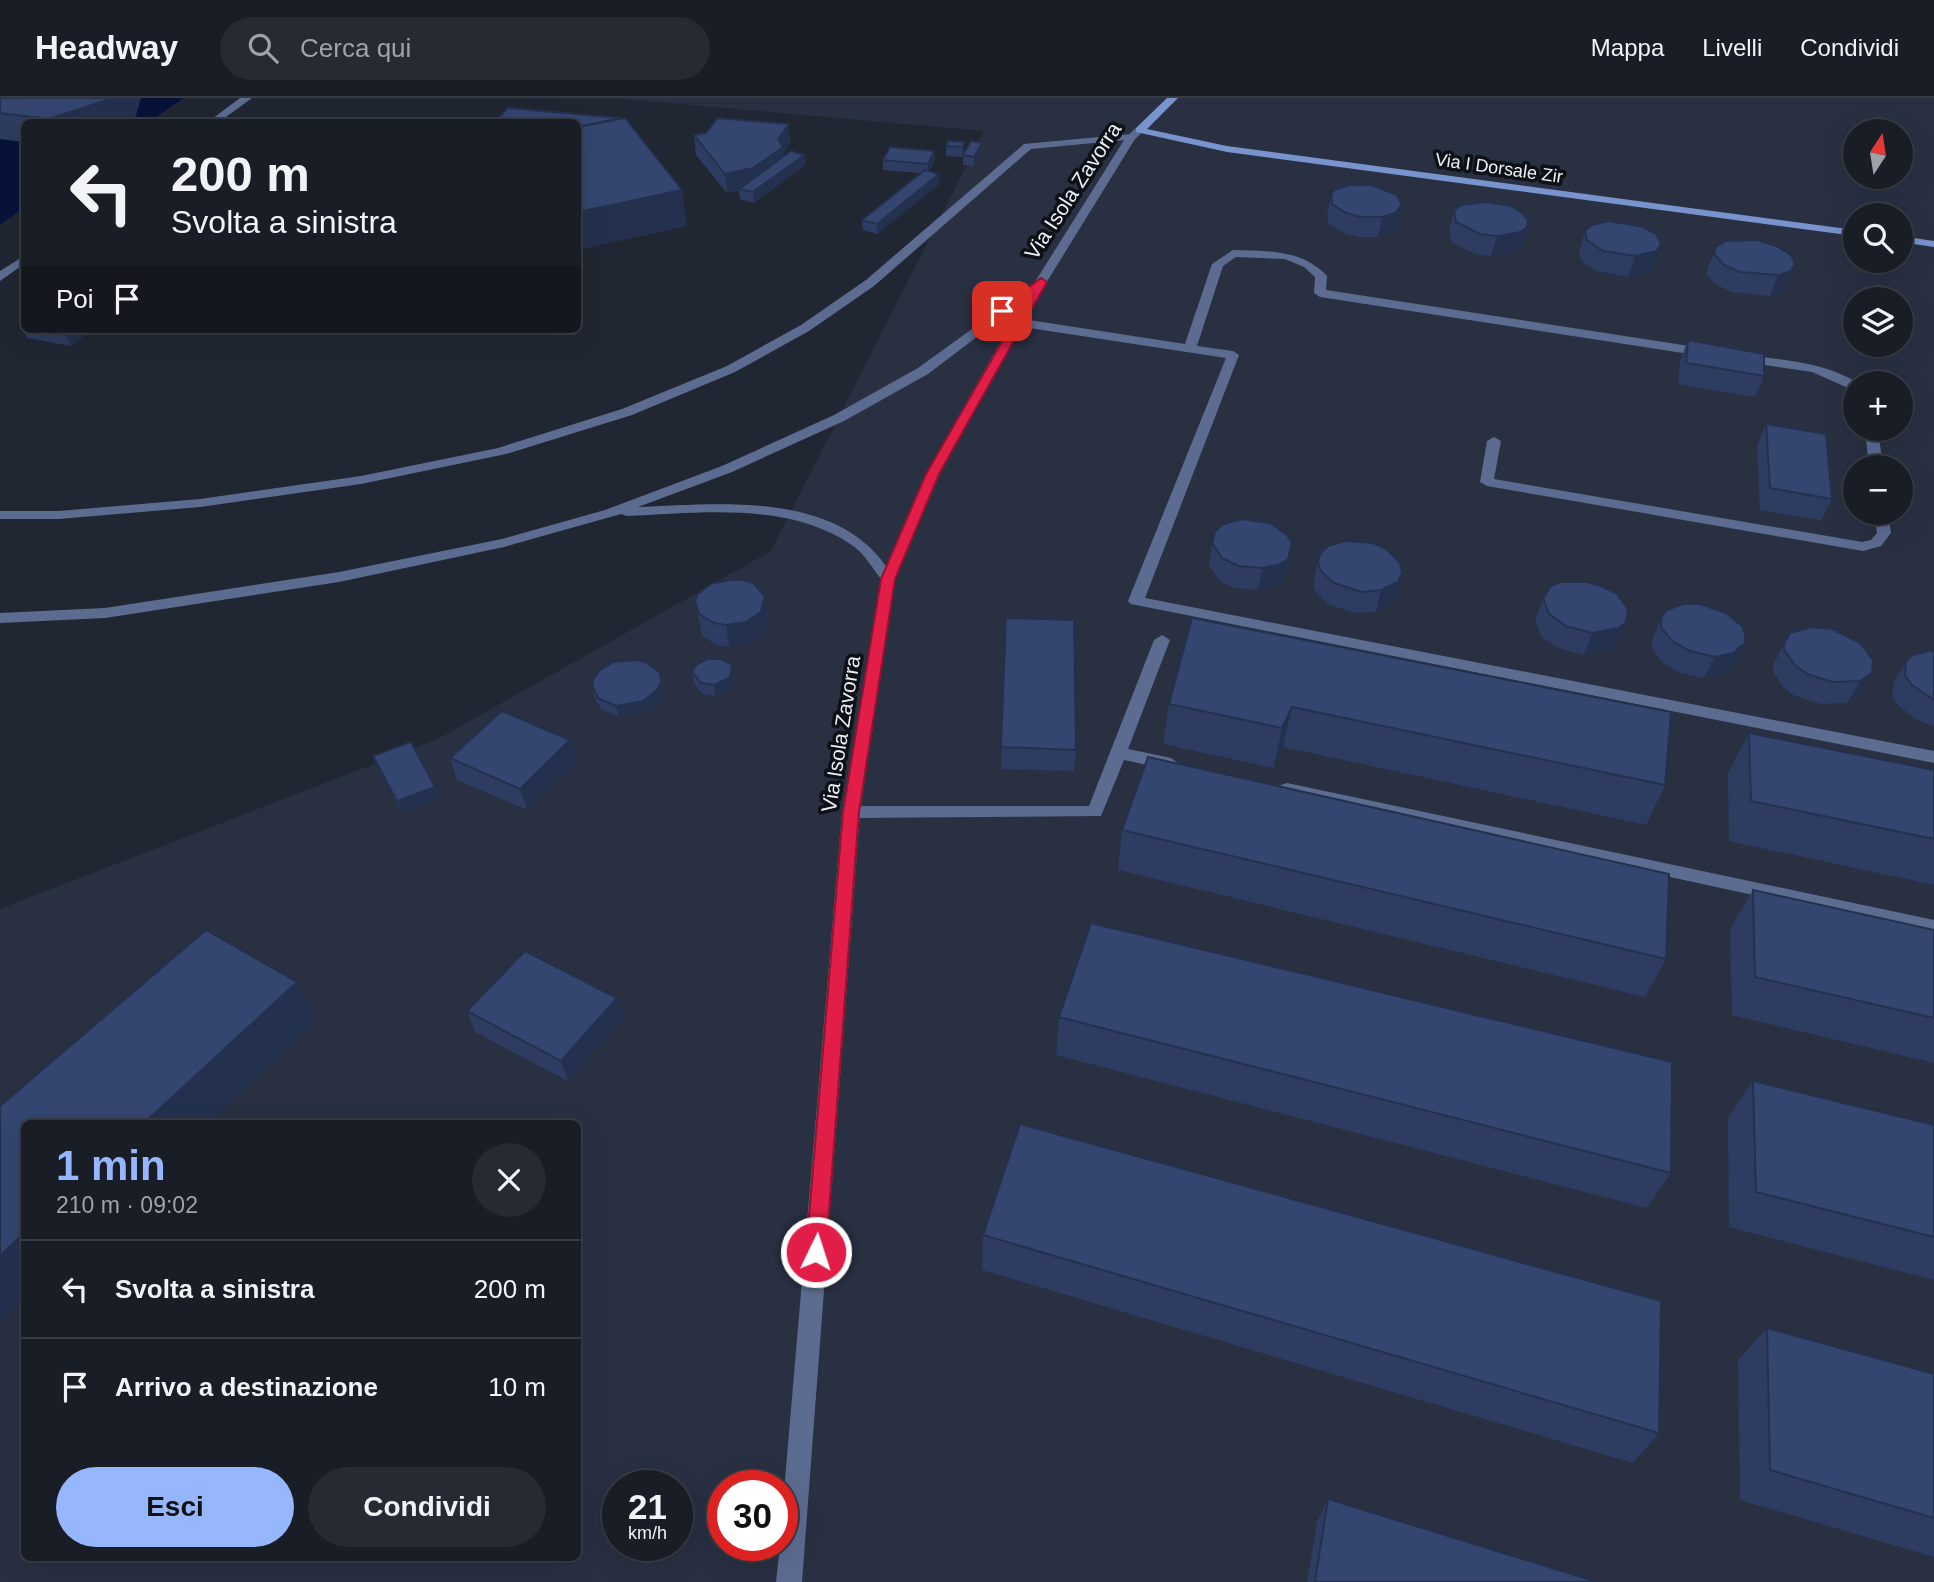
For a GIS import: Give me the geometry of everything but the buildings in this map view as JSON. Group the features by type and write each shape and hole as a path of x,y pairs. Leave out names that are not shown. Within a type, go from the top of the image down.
{"main road":[{"name":"Via Isola Zavorra","path":"1135,133 1173,98"},
{"name":"Via I Dorsale Zir","path":"1135,133 1227,149 1843,231"},
{"path":"1913,241 1934,244"}],"street":[{"path":"217,119 247,98"},
{"path":"0,515 59,514 200,503 361,480 500,451 627,412 731,369 805,328 870,284 1028,146 1135,133"},
{"name":"Via Isola Zavorra","path":"789,1582 851,812 888,579 933,474 1017,322 1135,133"},
{"path":"1190,348 1219,264 1233,253 1261,252 1287,256 1308,265 1321,276 1320,293 1823,371 1843,378"},
{"path":"0,277 21,261"},
{"path":"0,618 105,613 286,586 504,543 610,513 727,468 839,418 923,371 1041,282"},
{"path":"1017,322 1233,355 1136,601 1934,757"},
{"path":"1493,441 1487,482 1863,547 1876,543 1884,533 1883,525"},
{"path":"610,513 699,510 757,512 798,518 834,530 859,543 888,579"},
{"path":"851,812 1095,813 1162,639"},
{"path":"1119,752 1187,767"},
{"path":"1268,785 1934,927"}],"shaded area":[{"path":"614,98 1934,98 1934,1582 0,1582 0,909 438,739 771,551 984,131"}],"water":[{"path":"0,98 184,98 153,119 21,119 21,210 0,225"}],"route":[{"path":"816,1252 851,812 888,579 933,474 1041,282 1002,311"}]}
